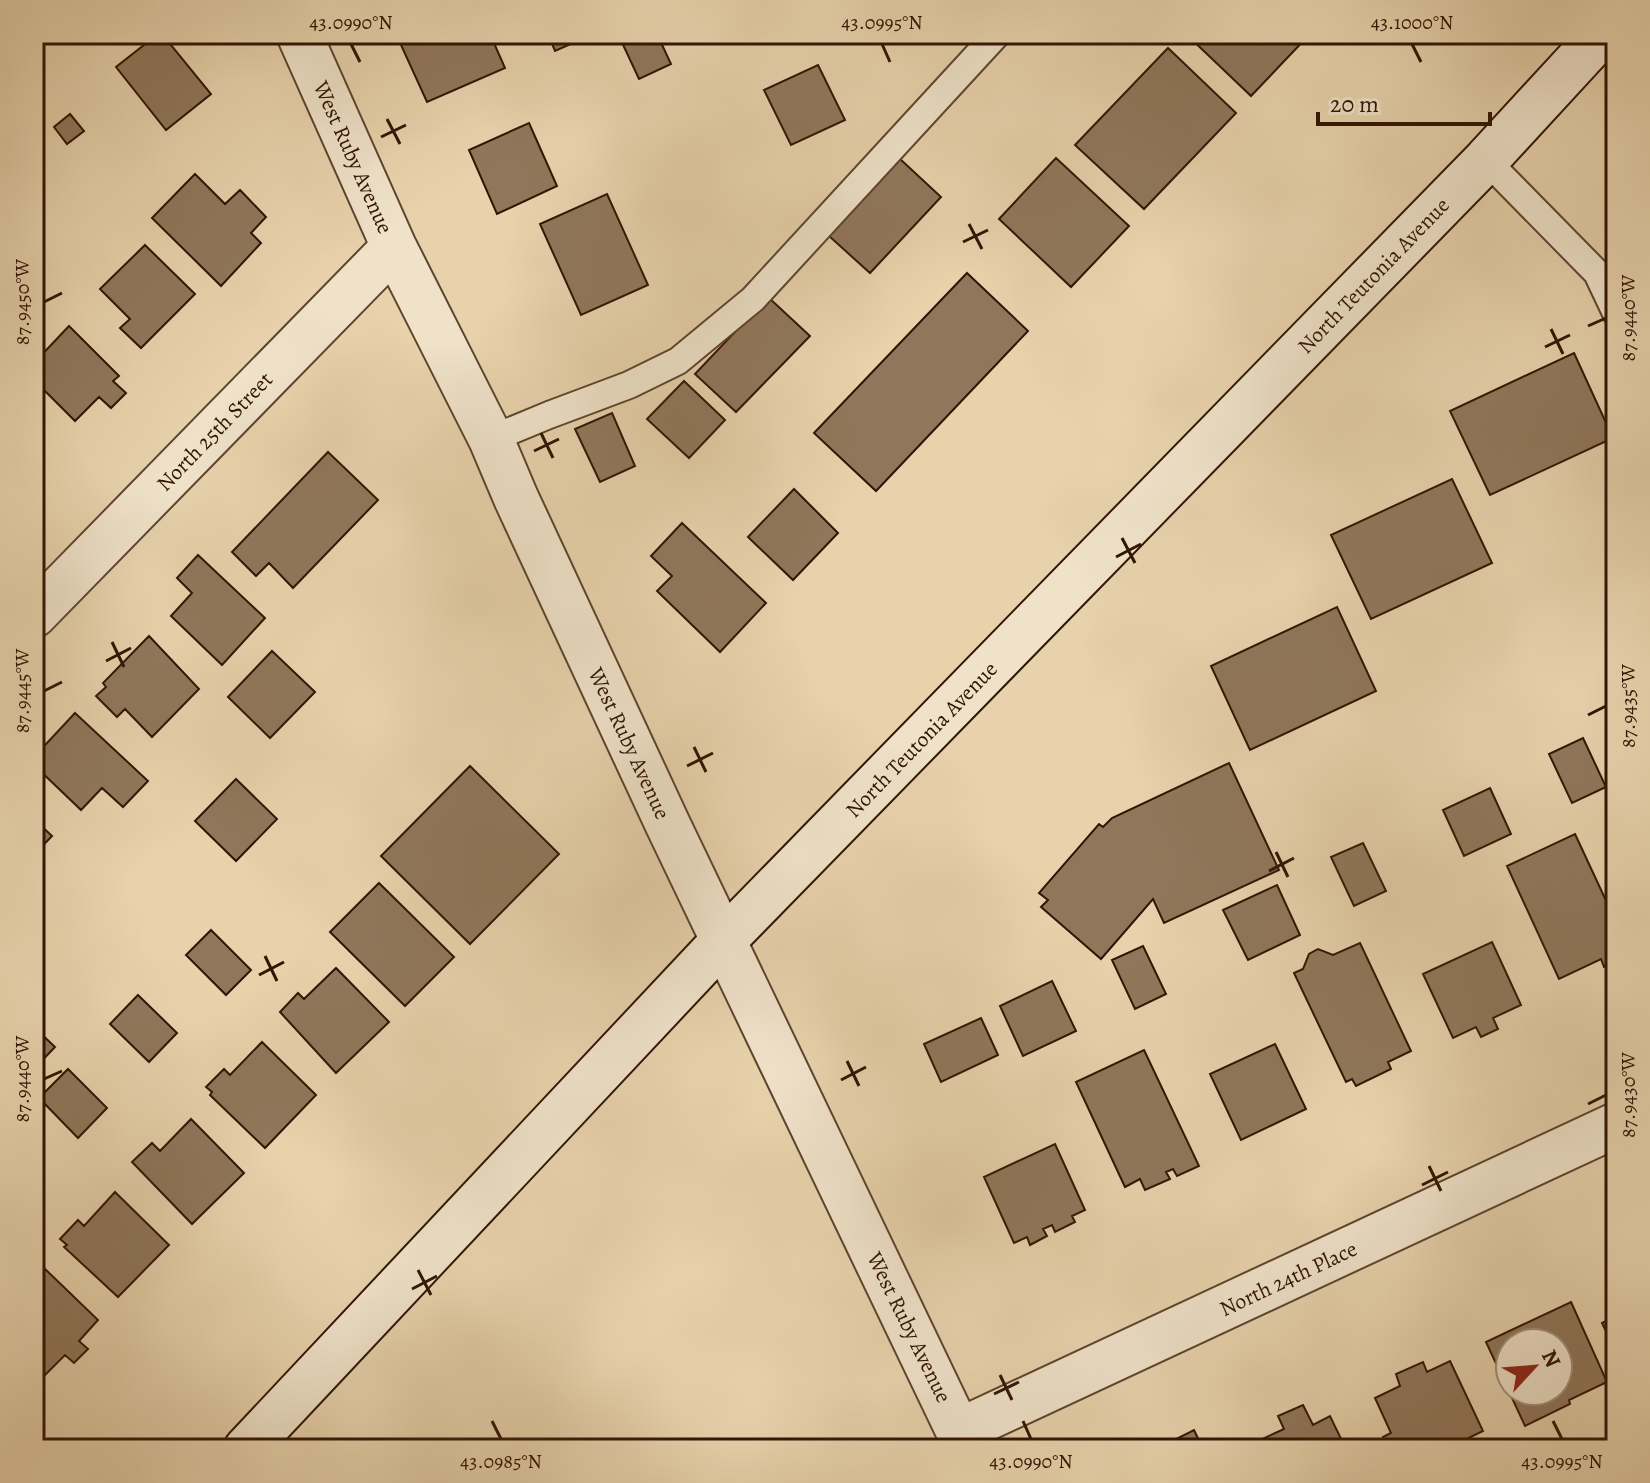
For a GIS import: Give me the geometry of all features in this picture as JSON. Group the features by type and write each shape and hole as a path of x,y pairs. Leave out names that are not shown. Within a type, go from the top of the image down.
{"street":[{"name":"West Ruby Avenue","path":"299,34 394,247 491,439 668,825 963,1440"},
{"name":"North Teutonia Avenue","path":"246,1449 724,940 1486,160 1602,34"},
{"name":"North 25th Street","path":"34,615 394,247"},
{"name":"North 24th Place","path":"963,1440 1616,1125"}],"lane":[{"path":"491,439 629,385 678,361 753,299 997,34"},
{"path":"1486,160 1597,273 1616,313"}],"building":[{"path":"162,34 211,94 166,130 116,67"},
{"path":"396,34 490,34 505,68 427,102"},
{"path":"548,34 588,34 589,36 555,51"},
{"path":"618,34 657,34 671,64 639,79"},
{"path":"1186,34 1310,34 1251,96"},
{"path":"1168,48 1236,113 1144,209 1075,145"},
{"path":"818,65 845,120 791,145 764,90"},
{"path":"70,114 84,131 67,144 54,127"},
{"path":"529,123 557,186 497,214 469,150"},
{"path":"899,158 941,197 870,273 829,236"},
{"path":"1056,158 1129,226 1071,287 999,219"},
{"path":"195,174 225,204 240,190 266,217 251,233 261,243 221,286 152,218"},
{"path":"607,194 648,285 581,315 540,224"},
{"path":"145,245 195,294 141,348 120,328 130,319 100,289"},
{"path":"967,273 1028,331 876,491 814,433"},
{"path":"768,297 810,336 736,412 695,374"},
{"path":"69,326 119,376 113,381 126,393 111,408 99,397 75,421 34,380 34,363"},
{"path":"1574,353 1613,438 1490,495 1450,411"},
{"path":"684,381 725,420 689,458 647,419"},
{"path":"612,413 635,466 600,482 575,429"},
{"path":"328,452 378,500 293,588 269,563 256,576 232,552"},
{"path":"1452,479 1492,563 1371,619 1331,535"},
{"path":"794,489 838,533 793,580 748,537"},
{"path":"682,523 766,603 720,652 657,591 672,576 651,556"},
{"path":"198,555 265,618 222,665 171,616 192,593 177,578"},
{"path":"1337,607 1376,691 1250,750 1211,666"},
{"path":"149,636 199,689 152,737 125,709 117,717 96,696 106,687 103,683"},
{"path":"272,651 315,692 270,738 228,697"},
{"path":"75,713 148,781 123,807 102,788 81,810 34,765 34,757"},
{"path":"1583,738 1606,787 1572,803 1549,754"},
{"path":"1229,763 1279,870 1164,923 1153,899 1101,959 1041,907 1048,900 1039,893 1099,824 1103,827 1112,818"},
{"path":"470,766 559,854 470,944 381,856"},
{"path":"236,779 277,819 236,861 195,821"},
{"path":"1490,788 1511,834 1464,856 1443,810"},
{"path":"34,819 52,836 34,855"},
{"path":"1575,834 1616,922 1616,962 1604,967 1601,959 1559,979 1507,866"},
{"path":"1363,843 1386,891 1354,906 1331,857"},
{"path":"379,883 454,957 405,1006 330,932"},
{"path":"1277,885 1300,935 1248,960 1223,910"},
{"path":"211,930 251,970 226,995 186,955"},
{"path":"1492,942 1521,1005 1493,1018 1498,1029 1481,1037 1476,1027 1453,1038 1423,974"},
{"path":"1360,943 1411,1051 1388,1062 1391,1069 1356,1086 1352,1079 1346,1082 1294,973 1303,969 1309,954 1318,949 1333,955"},
{"path":"1143,946 1166,994 1135,1009 1112,960"},
{"path":"336,968 389,1022 336,1073 280,1012 298,993 304,999"},
{"path":"1052,981 1076,1031 1023,1056 1000,1006"},
{"path":"138,995 177,1033 149,1062 110,1024"},
{"path":"981,1018 998,1055 941,1082 924,1044"},
{"path":"34,1027 55,1047 34,1069"},
{"path":"262,1042 316,1095 265,1148 210,1095 212,1092 206,1087 224,1069 230,1075"},
{"path":"1275,1044 1306,1109 1241,1140 1210,1074"},
{"path":"1144,1050 1199,1166 1177,1176 1173,1169 1166,1172 1170,1179 1145,1190 1140,1179 1125,1187 1076,1082"},
{"path":"68,1069 107,1108 78,1138 39,1098"},
{"path":"191,1119 244,1173 192,1224 132,1162 152,1143 160,1151"},
{"path":"1055,1144 1085,1210 1072,1216 1075,1222 1055,1232 1052,1225 1043,1229 1047,1236 1030,1245 1027,1237 1014,1243 984,1177"},
{"path":"115,1192 169,1245 118,1297 64,1247 67,1245 60,1239 78,1220 84,1226"},
{"path":"43,1267 98,1320 79,1341 88,1349 74,1363 65,1355 45,1375 34,1364 34,1277"},
{"path":"1571,1302 1607,1382 1574,1398 1574,1327 1518,1327"},
{"path":"1616,1316 1616,1353 1602,1323"},
{"path":"1494,1338 1494,1359 1486,1342"},
{"path":"1450,1361 1483,1431 1446,1449 1389,1449 1383,1437 1391,1433 1375,1398 1400,1386 1396,1374 1423,1362 1427,1372"},
{"path":"1303,1405 1313,1425 1330,1416 1346,1449 1264,1449 1260,1440 1284,1429 1278,1416"},
{"path":"1516,1407 1564,1407 1525,1426"},
{"path":"1194,1430 1203,1449 1158,1449 1158,1448"}]}
